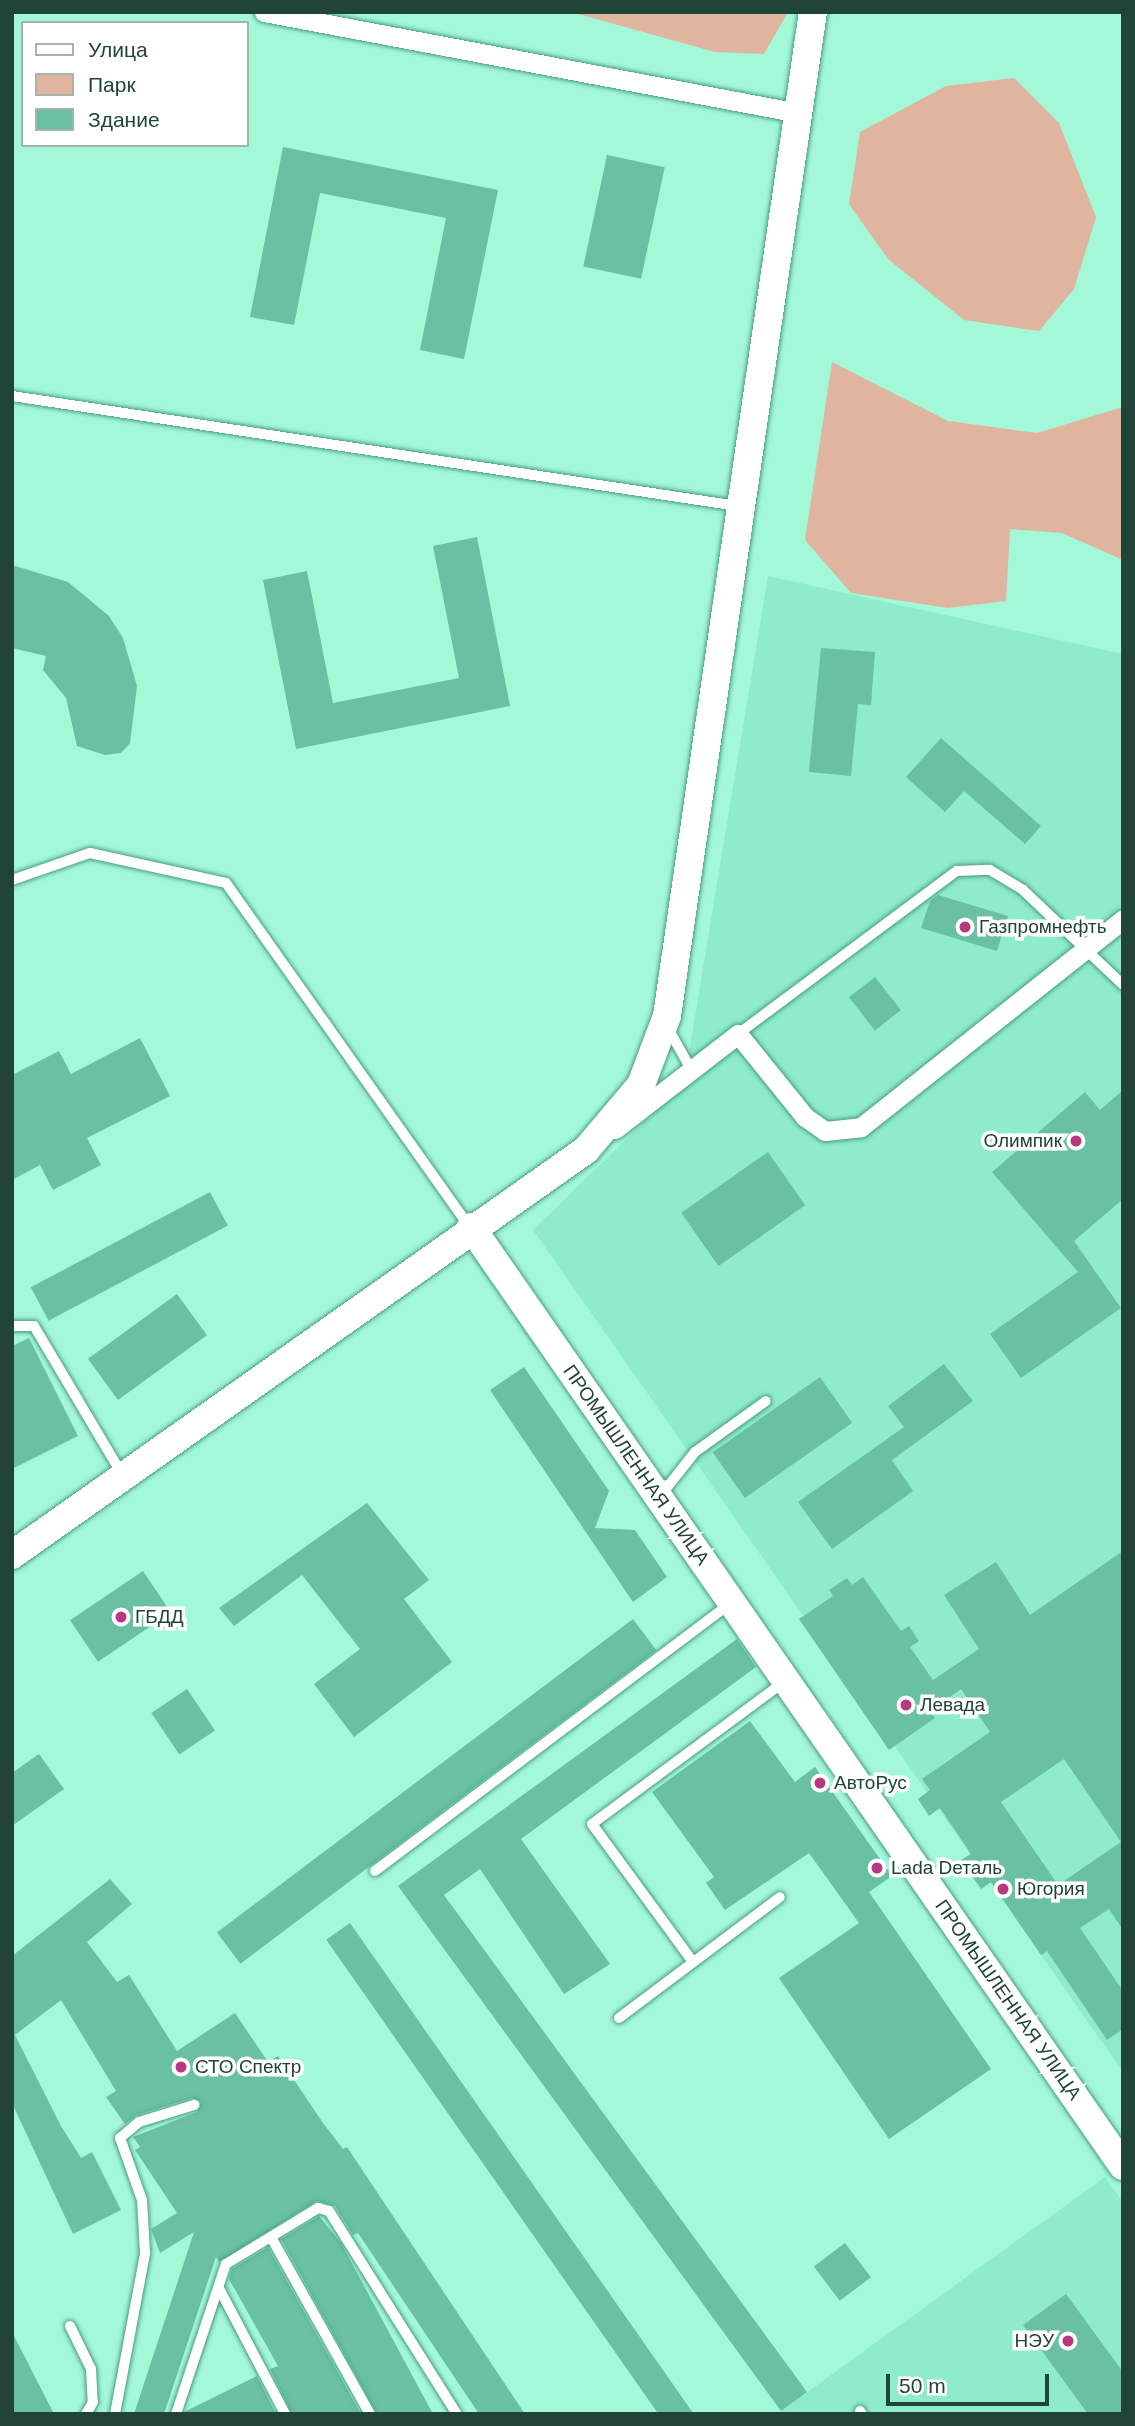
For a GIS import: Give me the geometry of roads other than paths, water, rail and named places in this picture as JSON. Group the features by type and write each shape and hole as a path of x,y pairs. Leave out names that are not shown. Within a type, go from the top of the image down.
{"main road":[{"path":"15,1548 471,1227 586,1150 641,1085 667,1016 813,12"},
{"name":"ПРОМЫШЛЕННАЯ УЛИЦА","path":"471,1227 1123,2166"}],"street":[{"path":"264,12 799,113"},
{"path":"586,1150 692,1072 738,1034 805,1117 825,1131 861,1128 1123,919"}],"lane":[{"path":"12,396 742,506"},
{"path":"12,880 90,853 226,883 471,1227"},
{"path":"738,1034 957,871 990,870 1023,890 1123,985"},
{"path":"667,1016 670,1038 692,1072"},
{"path":"12,1326 34,1326 122,1474"},
{"path":"659,1497 676,1483 695,1452 766,1401"},
{"path":"375,1871 732,1602"},
{"path":"693,1962 592,1824 786,1681"},
{"path":"619,2018 780,1897"},
{"path":"115,2414 145,2253 142,2200 120,2138 139,2122 194,2105"},
{"path":"176,2414 220,2290 226,2264 318,2208 329,2211 457,2414"},
{"path":"271,2237 370,2414"},
{"path":"220,2290 285,2414"},
{"path":"70,2326 91,2369 93,2402 86,2414"}],"place":[{"name":"Газпромнефть","path":"965,927"},
{"name":"Олимпик","path":"1076,1141"},
{"name":"ГБДД","path":"121,1617"},
{"name":"Левада","path":"906,1705"},
{"name":"АвтоРус","path":"820,1783"},
{"name":"Lada Dеталь","path":"877,1868"},
{"name":"Югория","path":"1003,1889"},
{"name":"СТО Спектр","path":"181,2067"},
{"name":"НЭУ","path":"1068,2341"}]}
